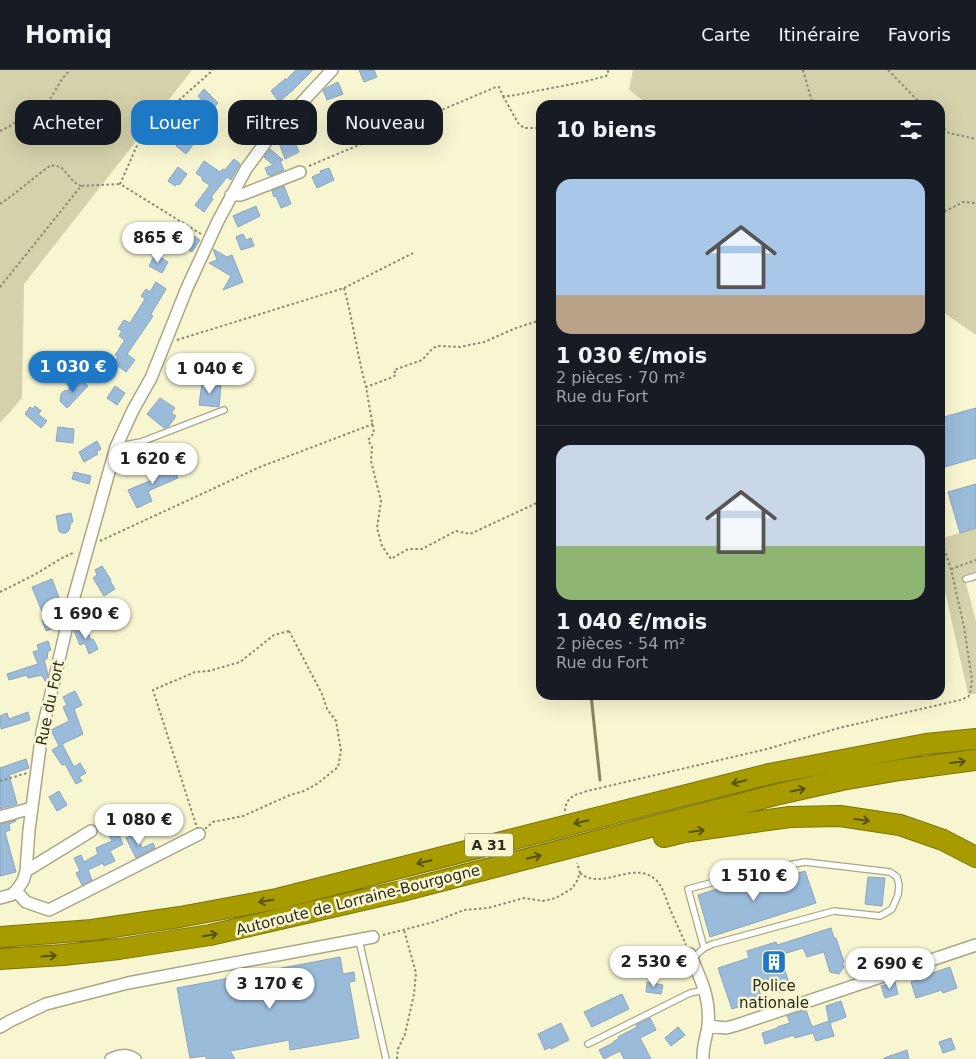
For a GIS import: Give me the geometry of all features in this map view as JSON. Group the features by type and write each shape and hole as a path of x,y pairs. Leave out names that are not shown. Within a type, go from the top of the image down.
{"highway":[{"path":"769,774 845,750 976,727"},
{"name":"Autoroute de Lorraine-Bourgogne","path":"0,937 92,930 180,917 277,899 769,774 926,744 976,739"},
{"name":"Autoroute de Lorraine-Bourgogne","path":"0,959 119,949 210,936 393,893 775,795 842,780 976,760"},
{"path":"615,837 639,842 684,832 790,817 840,816 900,825 942,840 976,857"}],"street":[{"name":"Rue du Fort","path":"16,891 23,881 26,871 29,830 42,732 72,604 116,447 133,410 151,378 187,288 231,195 246,169 268,139 332,70"},
{"path":"231,195 241,195 300,172"},
{"path":"0,817 32,808"},
{"path":"26,871 91,831"},
{"path":"0,898 11,895 16,891 26,902 49,910 198,834"},
{"path":"0,1027 46,1004 128,983 373,937"},
{"path":"708,1026 726,1028 737,1025 976,945"},
{"path":"691,956 705,990 709,1007 703,1059"},
{"path":"111,1059 122,1055 135,1059"}],"lane":[{"path":"116,447 140,442 224,410"},
{"path":"966,579 976,576"},
{"path":"691,956 713,944 834,911 880,916 892,909 898,895 899,885 897,877 890,872 805,862 756,871 688,889 704,948"},
{"path":"359,940 386,1059"},
{"path":"588,1044 690,994 705,990"}],"path":[{"path":"0,130 10,126 49,101 62,79 70,70"},
{"path":"120,184 144,132 213,70"},
{"path":"503,96 535,92 598,78 607,75 608,70"},
{"path":"803,70 812,100"},
{"path":"888,70 917,100"},
{"path":"300,172 299,170 311,164 496,87 499,87 518,123 524,128 536,128"},
{"path":"945,129 949,132 976,139"},
{"path":"0,204 51,165 61,167 74,182 81,186 120,184 210,240"},
{"path":"0,287 81,186"},
{"path":"945,211 963,202 976,203"},
{"path":"164,344 344,288 413,252"},
{"path":"344,288 373,424 374,433 368,440 372,447 371,461 381,502 377,528 382,546 391,559 408,549 422,549 456,531 470,534 536,502"},
{"path":"366,387 393,377 396,375 394,370 422,360 433,348 438,346 460,346 484,342 536,322"},
{"path":"0,592 62,558 260,467 373,424"},
{"path":"565,813 566,804 570,798 587,791 758,751 839,728 968,697 972,680 966,634 951,569 945,552"},
{"path":"951,569 976,560"},
{"path":"289,631 322,694 327,709 336,722 341,751 338,767 317,784 304,791 290,794 243,816 212,822 198,834 154,690 195,672 209,671 240,662 274,635 289,631"},
{"path":"0,781 37,770"},
{"path":"577,863 580,873 590,879 634,872 651,876 661,887 691,956"},
{"path":"373,937 434,922 464,910 488,908 524,898 543,901 556,898 574,886 580,873"},
{"path":"397,1059 414,994 416,973 404,930"}],"shaded area":[{"path":"0,70 192,70 168,100 131,100 131,145 133,145 24,284 22,398 0,423"},
{"path":"633,70 976,70 976,335 945,313 945,100 642,100 629,90"},
{"path":"976,528 976,572 964,576 976,621 976,694 968,694 945,591 945,537"}],"building":[{"path":"296,70 313,70 281,100 278,100 271,91"},
{"path":"359,70 374,70 377,77 364,82"},
{"path":"338,82 343,94 327,100 323,90"},
{"path":"204,89 215,100 202,100 198,96"},
{"path":"177,145 193,145 186,154"},
{"path":"280,145 296,145 299,152 285,159"},
{"path":"270,149 283,160 280,161 284,170 270,176 265,168 273,165 264,157"},
{"path":"234,159 240,164 231,180 227,177 211,197 213,199 204,212 195,205 210,185 203,181 203,178 196,173 204,161 220,172 223,169 225,170"},
{"path":"178,167 187,174 179,185 175,186 168,181"},
{"path":"329,168 334,180 317,188 312,177 321,173 320,171"},
{"path":"284,186 291,204 281,208 272,191"},
{"path":"256,206 260,216 238,227 233,216"},
{"path":"171,226 189,237 191,234 200,240 192,252 165,235"},
{"path":"153,227 165,235 158,249 144,242"},
{"path":"243,234 246,240 251,238 254,246 241,250 236,237"},
{"path":"213,249 227,257 232,255 243,282 223,290 231,276 209,263 217,260"},
{"path":"155,254 168,262 162,273 149,266"},
{"path":"156,282 166,289 151,314 153,316 127,354 135,360 126,372 114,363 118,357 115,355 125,340 119,336 122,331 118,329 124,320 130,323 145,299 141,296 146,289 150,292"},
{"path":"83,358 94,367 85,378 74,368"},
{"path":"187,360 193,376 174,382 170,366"},
{"path":"80,378 88,386 67,408 60,401 61,394 65,390 66,392"},
{"path":"202,383 221,385 219,407 199,405"},
{"path":"115,386 125,393 117,405 107,398"},
{"path":"160,398 175,408 171,413 176,416 169,426 164,428 147,414"},
{"path":"35,406 41,411 38,414 47,421 41,428 25,414 30,407 33,409"},
{"path":"976,408 976,458 945,467 945,417"},
{"path":"58,427 74,429 73,443 56,441"},
{"path":"97,441 101,449 96,452 98,454 84,462 79,452"},
{"path":"167,463 168,466 172,464 178,478 148,491 152,501 137,508 128,490 157,478 153,468"},
{"path":"74,472 91,476 89,484 72,479"},
{"path":"976,484 976,528 960,533 948,492"},
{"path":"71,513 73,522 71,522 66,533 62,533 59,531 56,516"},
{"path":"102,566 115,589 104,596 93,578 97,575 95,570"},
{"path":"52,579 63,608 59,626 46,631 42,620 45,619 32,587"},
{"path":"85,626 91,640 93,639 98,649 89,654 85,643 80,645 74,631"},
{"path":"48,641 51,650 48,651 47,659 44,659 48,675 46,681 42,675 28,678 27,675 9,680 7,674 38,664 33,652 39,650 37,645"},
{"path":"75,691 82,705 74,709 83,734 62,744 74,767 80,763 86,773 79,777 82,781 76,784 65,764 62,765 52,750 59,746 51,730 69,721 63,707 67,705 63,697"},
{"path":"28,712 30,720 1,729 0,716 7,713 9,719"},
{"path":"26,759 29,768 9,775 17,804 0,809 0,768"},
{"path":"59,791 67,805 57,811 49,797"},
{"path":"16,820 9,824 10,830 5,832 16,872 0,876 0,824"},
{"path":"115,826 123,844 110,851 115,861 104,866 103,863 88,870 92,880 82,885 76,873 80,871 74,858 81,855 84,862 98,854 96,848 112,841 106,830"},
{"path":"135,834 142,848 153,843 155,848 136,858 126,838"},
{"path":"805,871 816,903 710,937 698,895 755,877 757,886"},
{"path":"868,877 885,878 882,906 865,904"},
{"path":"831,928 844,962 842,963 844,967 839,974 830,972 824,952 807,957 803,948 780,955 789,983 784,991 779,993 778,988 775,989 771,980 757,984 762,999 732,1009 718,968 749,958 747,951 776,942 777,945"},
{"path":"340,957 343,974 354,972 355,981 349,982 359,1038 290,1050 289,1040 230,1051 235,1059 207,1059 205,1056 190,1058 177,988"},
{"path":"950,967 957,988 943,993 942,990 916,998 911,982"},
{"path":"647,982 663,985 661,994 646,992"},
{"path":"895,982 898,994 885,998 881,986"},
{"path":"622,994 629,1009 592,1027 584,1012"},
{"path":"841,1001 846,1017 830,1023 834,1036 816,1041 813,1033 795,1038 794,1035 765,1044 762,1033 790,1023 787,1016 806,1010 812,1027 829,1021 826,1006"},
{"path":"650,1018 656,1030 640,1038 651,1059 624,1059 620,1051 604,1059 599,1050 637,1027 636,1025"},
{"path":"561,1023 569,1040 545,1050 538,1034"},
{"path":"678,1027 685,1035 671,1046 665,1038"},
{"path":"951,1038 955,1049 943,1053 939,1042"},
{"path":"907,1050 909,1059 884,1059 884,1058"}],"waterway":[{"path":"592,700 600,780"}],"place":[{"name":"Police nationale","path":"774,962"}]}
